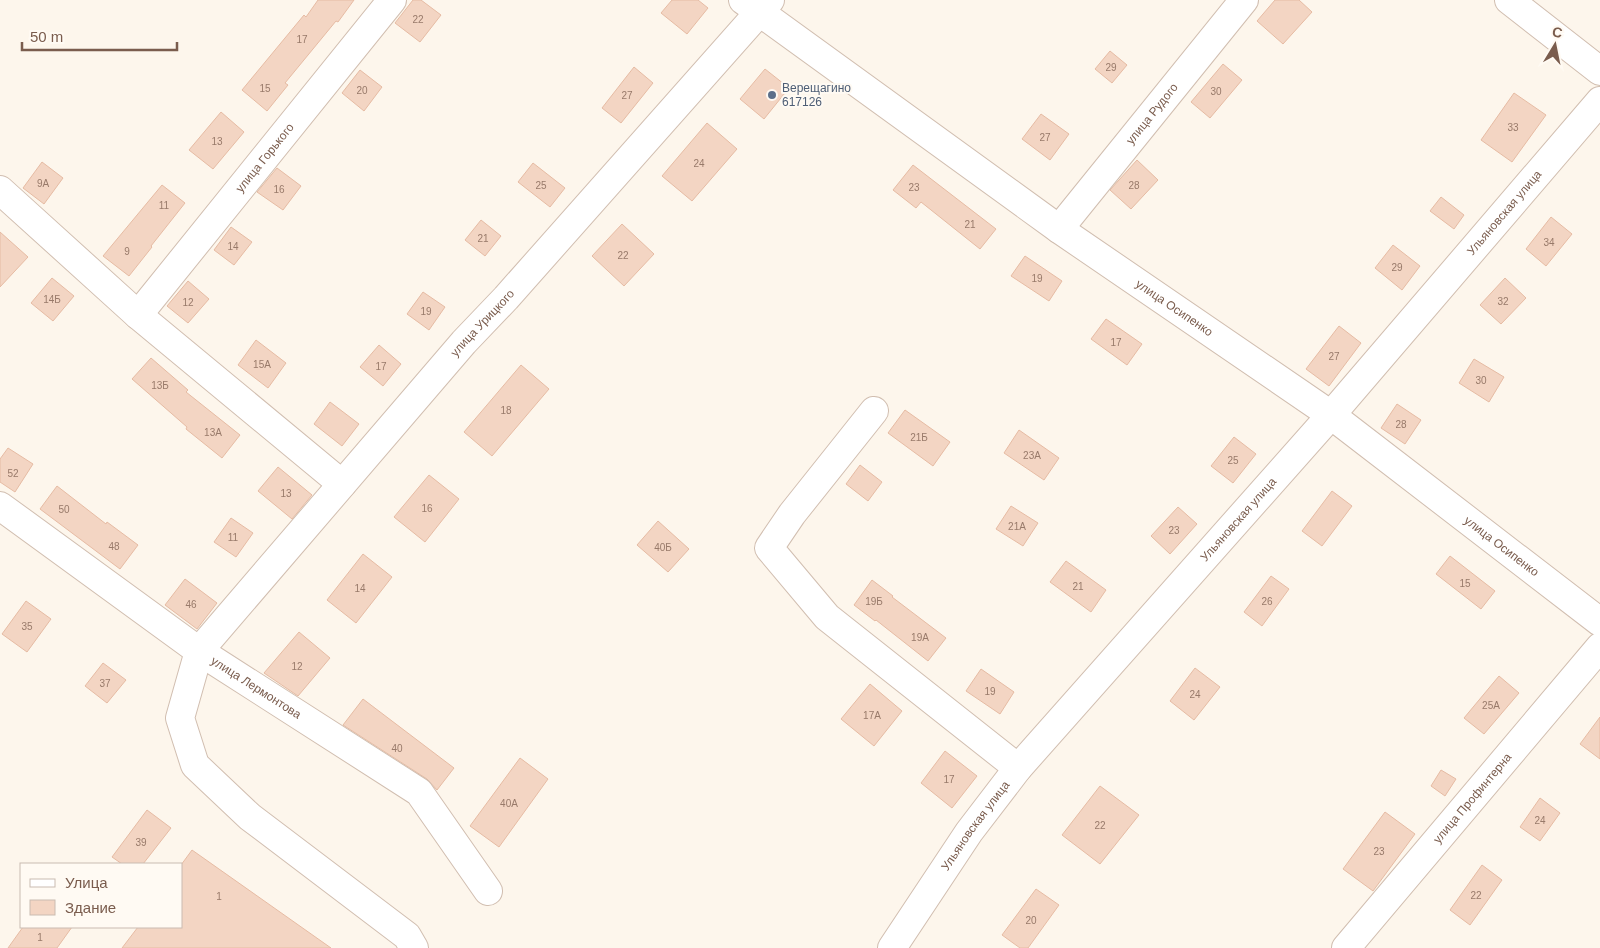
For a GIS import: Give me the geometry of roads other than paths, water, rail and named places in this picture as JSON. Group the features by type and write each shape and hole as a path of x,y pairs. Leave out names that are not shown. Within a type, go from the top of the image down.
{"street":[{"name":"улица Горького","path":"138,315 392,0"},
{"name":"улица Рудого","path":"1059,229 1244,0"},
{"path":"1509,0 1600,71"},
{"name":"улица Осипенко","path":"757,4 1059,229 1331,415 1600,622"},
{"name":"улица Урицкого","path":"199,651 464,342 513,291 757,4"},
{"name":"Ульяновская улица","path":"892,948 969,832 1018,768 1331,415 1600,101"},
{"path":"0,190 138,315 342,484"},
{"path":"874,411 792,514 769,548 828,617 1018,768"},
{"name":"улица Лермонтова","path":"0,506 199,651 419,792 488,891"},
{"name":"улица Профинтерна","path":"1346,948 1600,648"},
{"path":"199,651 180,718 194,765 250,817 407,936 414,948"}],"place":[{"name":"Верещагино 617126","path":"772,95"}]}
